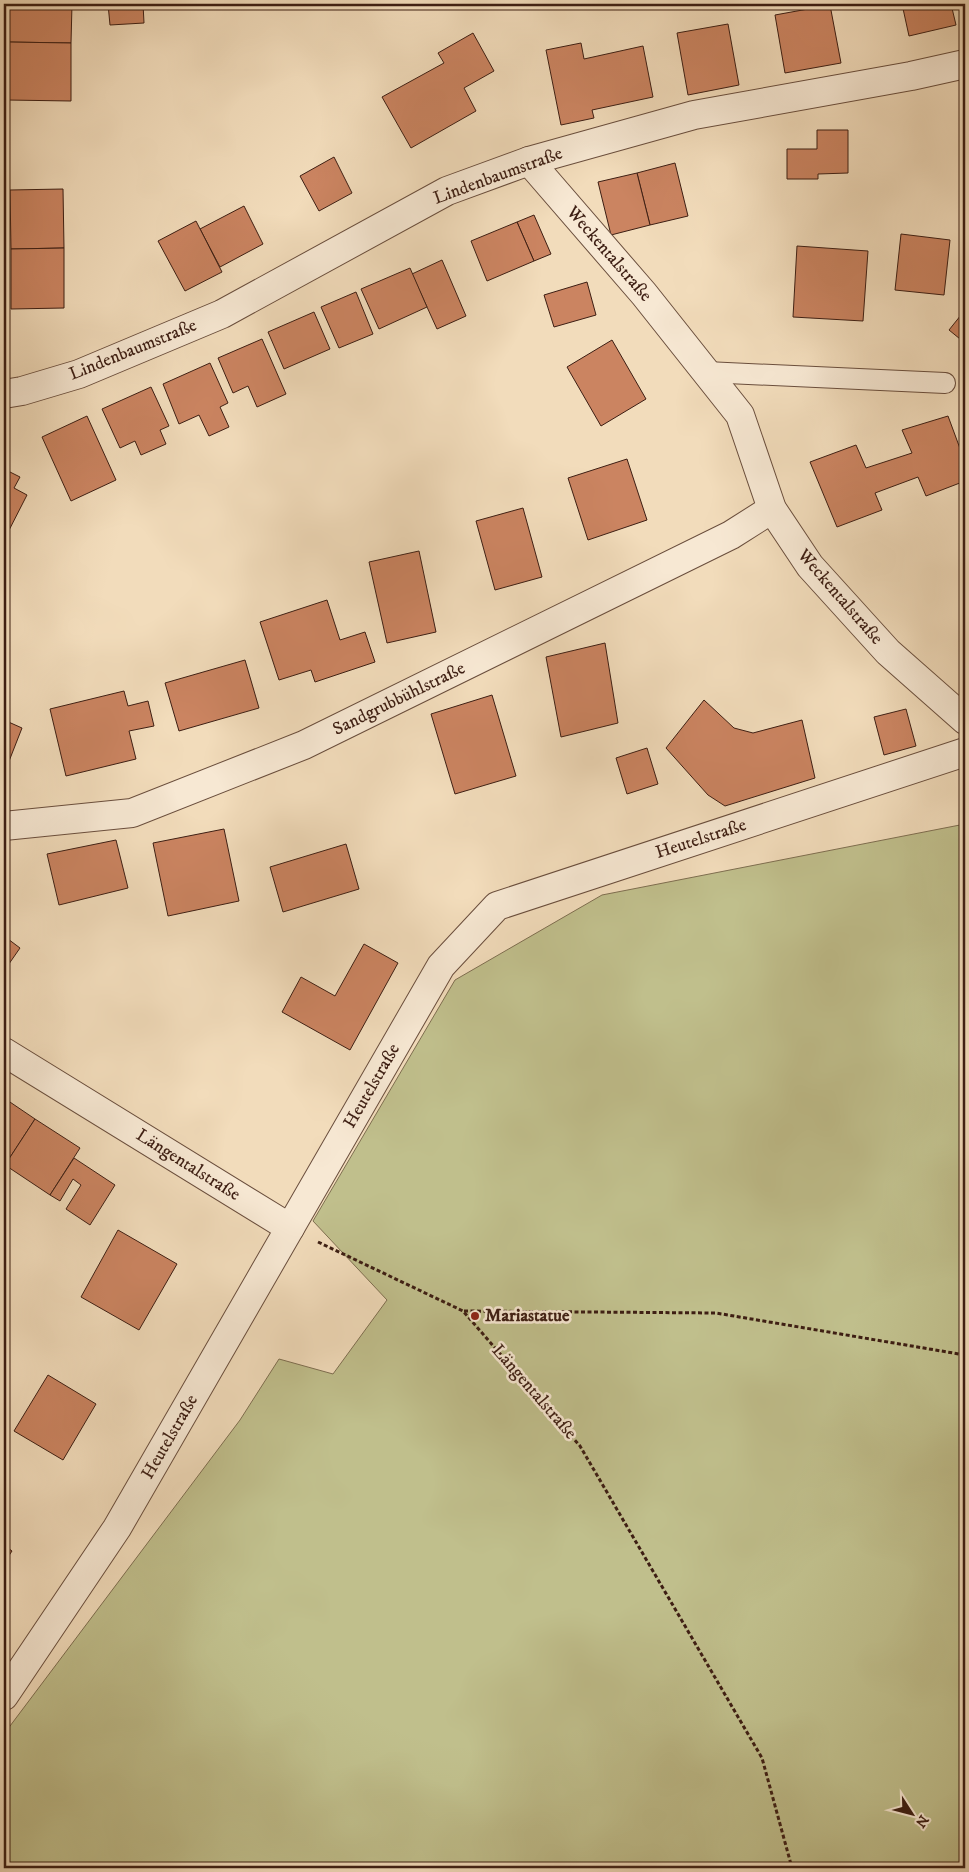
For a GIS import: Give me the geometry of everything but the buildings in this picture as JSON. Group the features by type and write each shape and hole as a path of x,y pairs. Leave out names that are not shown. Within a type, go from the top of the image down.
{"street":[{"name":"Lindenbaumstraße","path":"4,394 22,391 80,374 222,314 447,191 529,161 694,115 912,76 965,64"},
{"name":"Weckentalstraße","path":"529,161 644,294 740,415 772,509 810,566 888,652 965,720"},
{"name":"Sandgrubbühlstraße","path":"4,826 132,813 304,744 731,536 772,509"},
{"name":"Heutelstraße","path":"4,1696 117,1528 441,966 497,906 965,752"},
{"name":"Längentalstraße","path":"4,1052 290,1228"}],"lane":[{"path":"706,372 945,383"}],"path":[{"name":"Längentalstraße","path":"290,1228 463,1311 580,1446 762,1758 792,1868"},
{"path":"463,1311 716,1313 965,1355"}],"shaded area":[{"path":"965,824 965,1868 4,1868 4,1734 240,1420 279,1359 333,1374 387,1300 313,1221 455,980 602,895"}],"place":[{"name":"Mariastatue","path":"475,1316"}]}
